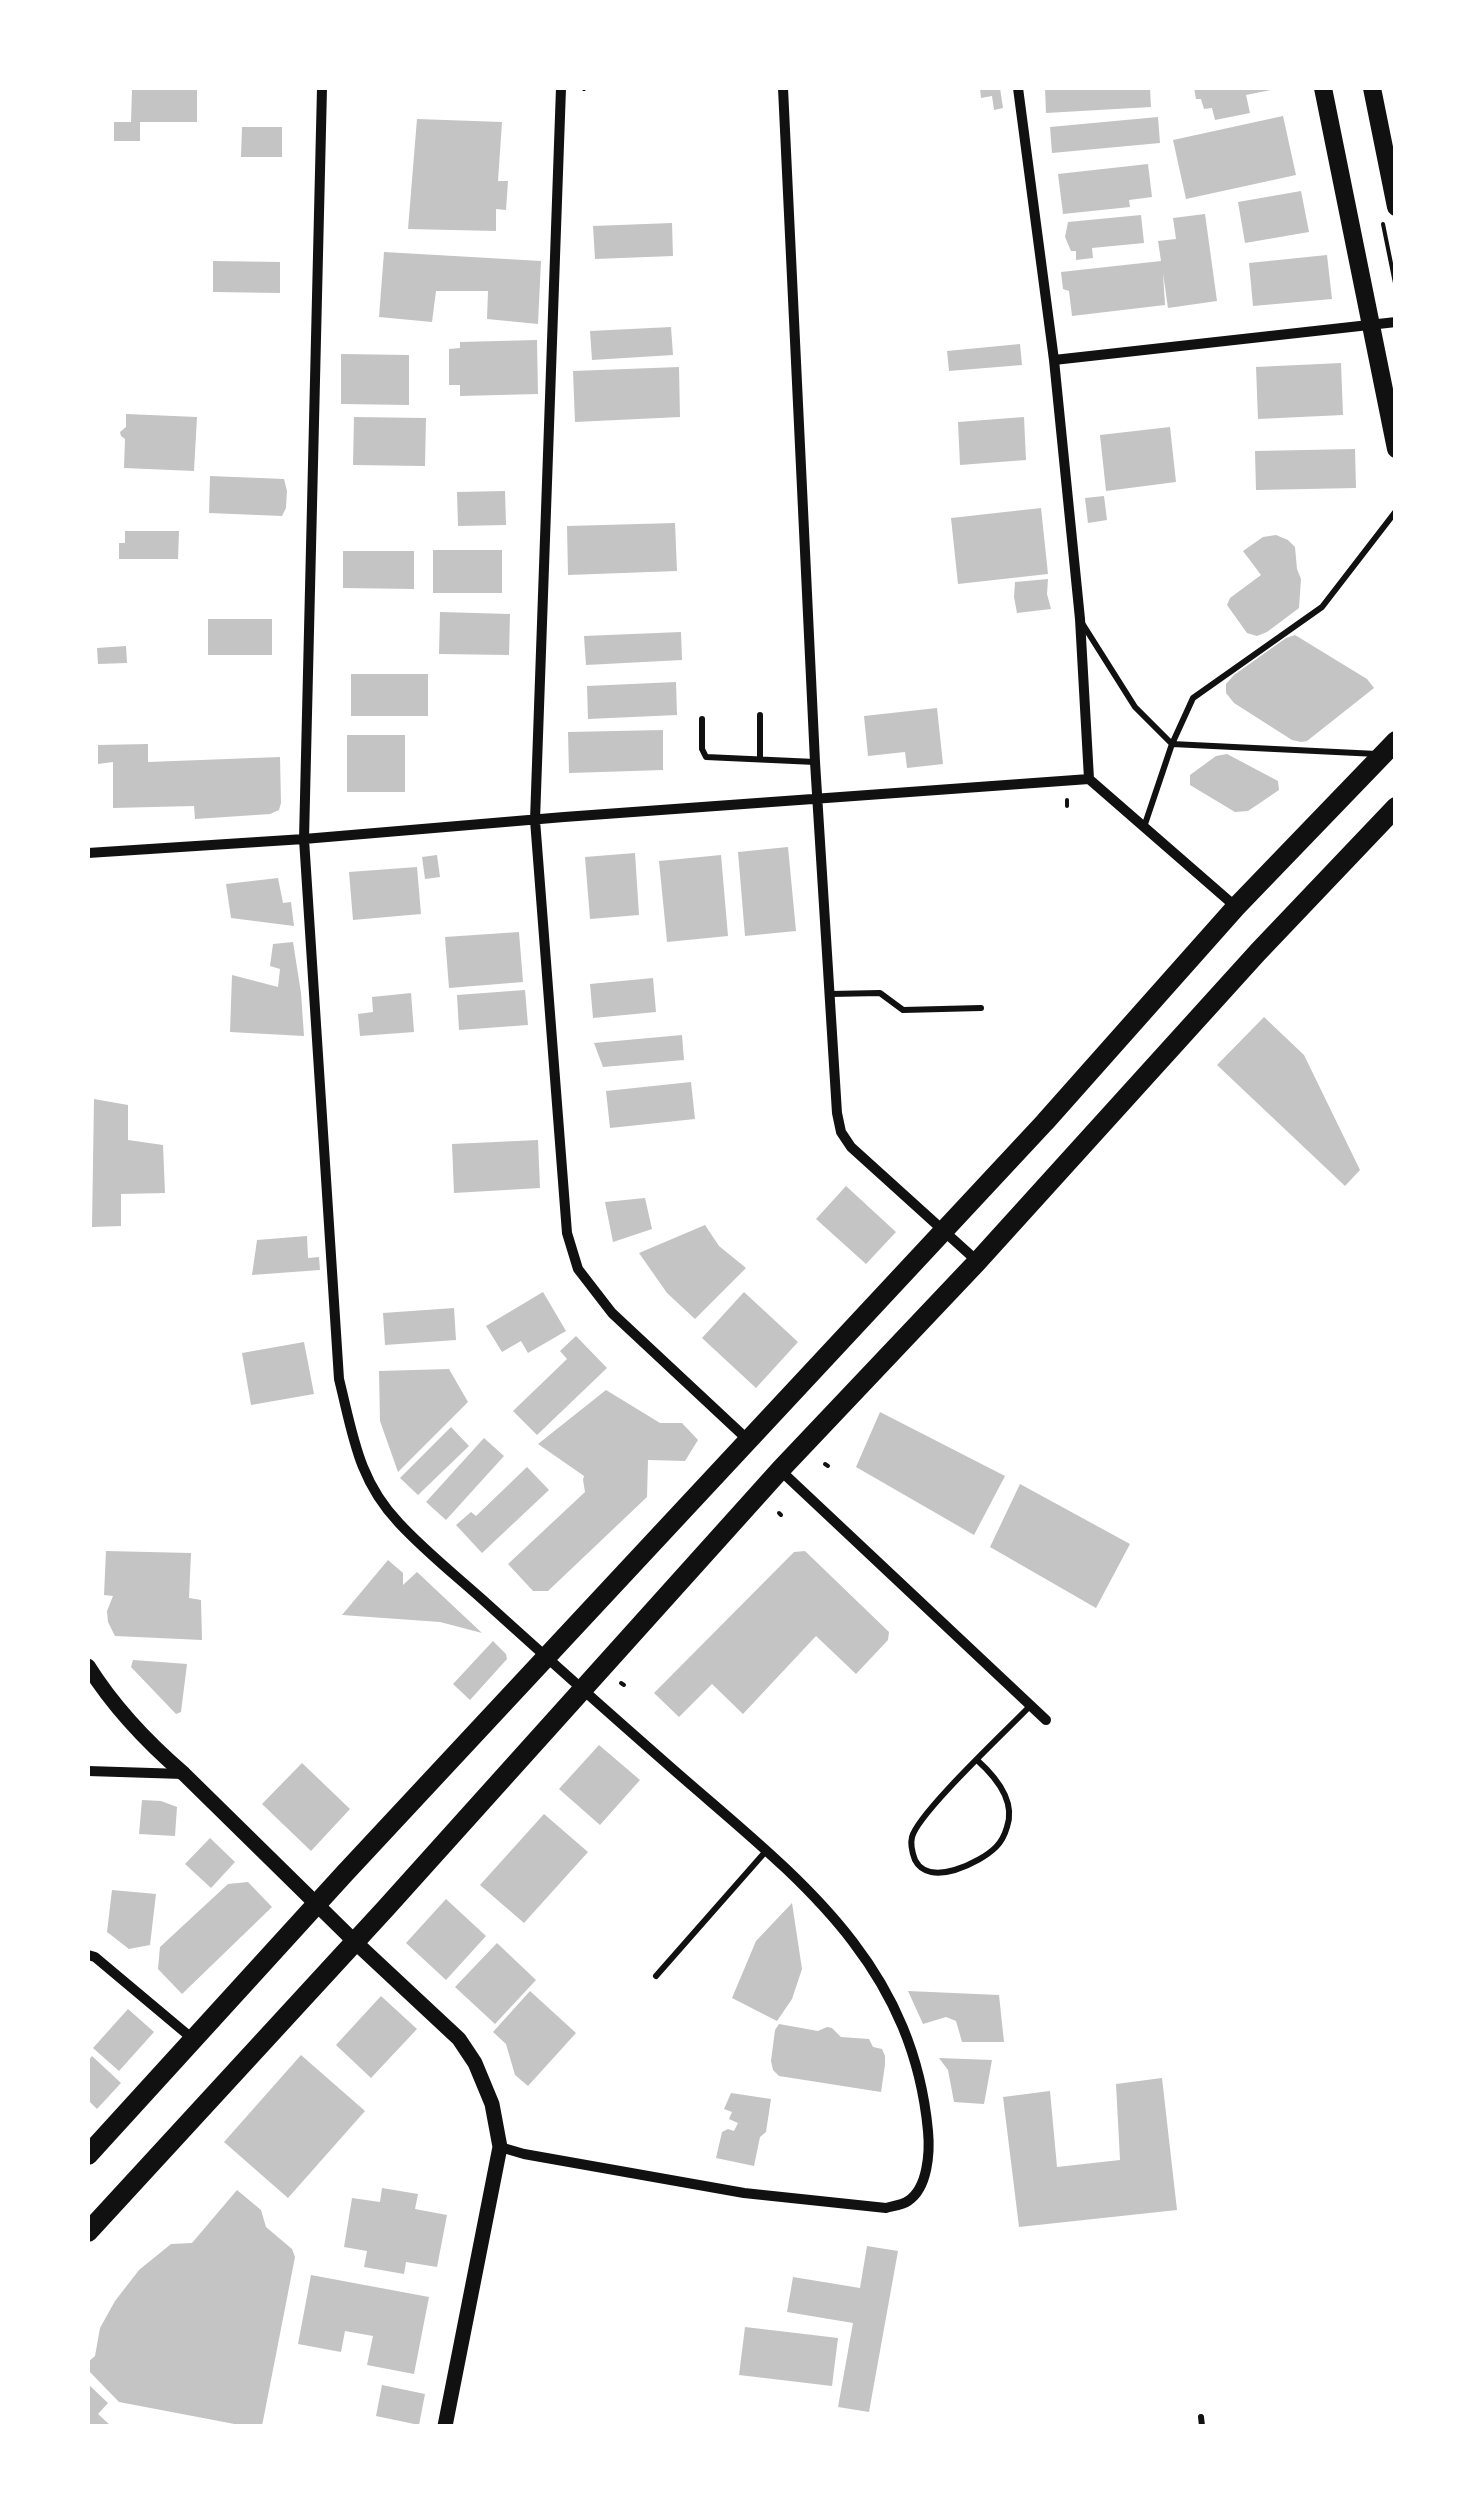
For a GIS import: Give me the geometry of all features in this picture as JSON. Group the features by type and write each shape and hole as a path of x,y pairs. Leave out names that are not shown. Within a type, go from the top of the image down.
{"main road":[{"path":"1323,88 1396,449"},
{"path":"1372,88 1396,207"},
{"path":"88,2155 1045,1122 1236,907 1390,748"},
{"path":"88,2232 780,1470 978,1262 1258,952 1386,825 1396,806"}],"street":[{"path":"322,88 304,839 339,1379 358,1458 372,1490 399,1524 766,1851 860,1948 900,2017 915,2062 929,2139 927,2162 917,2192 907,2202 886,2208 762,2195 500,2147"},
{"path":"561,88 535,820 565,1213 572,1256 586,1282 612,1313 749,1440"},
{"path":"783,88 817,799 841,1132 851,1147 978,1262"},
{"path":"1018,88 1054,360 1080,619 1088,779"},
{"path":"1054,360 1396,322"},
{"path":"88,853 1088,779 1236,907"},
{"path":"780,1470 1046,1720"},
{"path":"88,1666 156,1749 459,2039 475,2063 492,2104 500,2147 445,2426"},
{"path":"88,1771 184,1774"},
{"path":"88,1956 95,1957 194,2040"}],"lane":[{"path":"1144,827 1172,744 1193,698 1322,607 1396,511"},
{"path":"1080,619 1135,708 1172,744 1390,748"},
{"path":"760,715 760,758"},
{"path":"702,719 702,749 706,757 815,762"},
{"path":"830,994 880,993 902,1010 981,1008"},
{"path":"977,1760 1001,1786 1008,1802 1009,1823 999,1845 977,1862 932,1873 920,1867 914,1856 910,1843 916,1826 977,1760 1031,1706"},
{"path":"656,1976 766,1851"}],"building":[{"path":"980,88 1000,88 1003,108 994,110 992,96 981,98"},
{"path":"1045,88 1150,88 1151,107 1046,113"},
{"path":"1194,88 1276,89 1246,95 1250,113 1215,120 1212,108 1204,109 1201,99 1196,99"},
{"path":"132,90 197,90 197,122 140,122 140,141 114,141 114,122 131,122"},
{"path":"1283,116 1296,175 1186,199 1173,140"},
{"path":"1158,117 1160,143 1052,153 1050,127"},
{"path":"417,119 502,122 498,181 508,181 506,210 496,209 496,231 408,229"},
{"path":"242,127 282,127 282,157 241,157"},
{"path":"1148,164 1152,197 1129,200 1130,207 1063,214 1058,174"},
{"path":"1301,191 1309,232 1245,243 1238,202"},
{"path":"1205,214 1217,301 1168,308 1163,273 1165,305 1072,316 1069,291 1063,289 1061,272 1161,261 1158,241 1176,239 1173,218"},
{"path":"1141,215 1144,243 1092,248 1093,258 1076,260 1076,251 1071,251 1065,237 1068,222"},
{"path":"672,223 673,256 595,259 593,226"},
{"path":"384,252 541,261 538,324 487,319 488,291 436,291 432,322 379,317"},
{"path":"1327,255 1332,299 1253,306 1249,263"},
{"path":"213,261 280,262 280,293 213,292"},
{"path":"671,327 673,355 592,360 590,331"},
{"path":"537,340 538,394 460,396 460,385 449,385 449,349 460,348 460,342"},
{"path":"1020,344 1022,365 949,371 947,351"},
{"path":"341,354 409,355 409,405 341,404"},
{"path":"1341,363 1343,415 1258,419 1256,367"},
{"path":"679,367 680,417 575,422 573,371"},
{"path":"126,414 197,417 194,471 124,468 125,439 120,432 126,427"},
{"path":"354,417 426,418 425,466 353,465"},
{"path":"1024,417 1026,460 960,465 958,422"},
{"path":"1170,427 1176,482 1106,491 1100,435"},
{"path":"1355,449 1356,488 1256,490 1255,451"},
{"path":"210,476 284,479 286,508 282,516 209,513"},
{"path":"505,491 506,525 458,526 457,492"},
{"path":"1104,496 1107,520 1088,523 1085,498"},
{"path":"1041,508 1048,574 958,584 951,518"},
{"path":"675,523 677,571 568,575 567,526"},
{"path":"125,531 179,531 178,559 119,559 119,543 125,543"},
{"path":"1276,535 1295,547 1301,579 1299,608 1257,636 1247,633 1227,605 1230,598 1261,575 1243,551 1263,537"},
{"path":"433,550 502,550 502,593 433,593"},
{"path":"343,551 414,551 414,589 343,588"},
{"path":"1048,579 1051,609 1017,613 1015,582"},
{"path":"440,612 510,614 509,655 439,654"},
{"path":"208,619 272,619 272,655 208,655"},
{"path":"681,632 682,660 586,665 584,636"},
{"path":"1295,635 1367,679 1374,688 1301,742 1234,703 1226,693 1226,684 1234,675"},
{"path":"126,646 127,663 98,664 97,648"},
{"path":"351,674 428,674 428,716 351,716"},
{"path":"676,682 677,715 588,719 587,686"},
{"path":"937,708 943,764 907,768 905,752 868,756 864,716"},
{"path":"663,730 663,770 569,773 568,732"},
{"path":"347,735 405,735 405,792 347,792"},
{"path":"148,744 148,762 280,757 279,810 270,814 195,819 194,806 113,808 113,762 98,764 98,745"},
{"path":"1227,754 1278,781 1279,790 1248,811 1235,812 1190,785 1190,775 1216,756"},
{"path":"788,847 796,931 745,936 738,852"},
{"path":"635,853 639,915 590,919 585,857"},
{"path":"437,855 440,877 425,879 422,857"},
{"path":"721,855 728,936 667,942 659,861"},
{"path":"417,867 421,914 353,920 349,872"},
{"path":"278,878 283,903 291,902 294,926 231,918 226,884"},
{"path":"519,932 523,982 449,988 445,937"},
{"path":"293,942 304,1036 230,1032 232,975 278,987 280,969 270,966 273,944"},
{"path":"653,978 656,1012 593,1018 590,984"},
{"path":"525,990 528,1025 459,1030 457,995"},
{"path":"411,993 414,1032 360,1036 358,1014 373,1012 372,997"},
{"path":"1264,1017 1304,1055 1360,1170 1345,1186 1217,1065"},
{"path":"682,1035 684,1060 603,1067 594,1043"},
{"path":"691,1082 695,1119 610,1128 606,1091"},
{"path":"94,1099 128,1105 128,1140 163,1145 165,1193 121,1194 121,1226 92,1227"},
{"path":"538,1140 540,1188 454,1193 452,1144"},
{"path":"846,1186 896,1232 866,1264 816,1219"},
{"path":"645,1198 652,1229 613,1242 605,1202"},
{"path":"705,1225 719,1246 746,1268 695,1319 667,1293 639,1253"},
{"path":"307,1236 308,1258 319,1257 320,1270 252,1275 257,1240"},
{"path":"543,1292 566,1331 528,1353 521,1341 502,1352 486,1326"},
{"path":"744,1292 798,1342 756,1388 702,1338"},
{"path":"454,1308 456,1340 385,1345 383,1313"},
{"path":"576,1336 607,1368 537,1435 513,1411 567,1359 560,1351"},
{"path":"304,1342 314,1394 251,1405 242,1353"},
{"path":"449,1369 468,1402 398,1472 380,1421 379,1371"},
{"path":"606,1390 660,1423 682,1423 698,1440 685,1461 648,1460 647,1497 548,1591 533,1591 508,1564 585,1492 584,1476 538,1444"},
{"path":"880,1412 1005,1476 974,1535 856,1467"},
{"path":"451,1427 469,1446 418,1495 400,1478"},
{"path":"484,1438 504,1456 446,1520 426,1502"},
{"path":"527,1467 549,1490 482,1553 456,1525 471,1512 476,1516"},
{"path":"1020,1484 1130,1544 1096,1608 990,1547"},
{"path":"106,1551 191,1553 189,1598 201,1600 202,1640 115,1636 107,1611 113,1596 104,1595"},
{"path":"805,1551 889,1632 888,1640 856,1674 816,1636 743,1714 712,1684 679,1717 654,1693 794,1552"},
{"path":"388,1560 403,1573 403,1585 417,1572 482,1633 440,1622 342,1615"},
{"path":"493,1641 507,1659 470,1700 453,1684"},
{"path":"133,1660 187,1664 181,1712 176,1714 131,1667"},
{"path":"599,1745 640,1780 600,1825 559,1789"},
{"path":"302,1763 350,1809 311,1851 262,1804"},
{"path":"142,1800 177,1807 175,1836 139,1834"},
{"path":"544,1814 588,1852 524,1923 480,1885"},
{"path":"210,1838 235,1862 211,1888 185,1864"},
{"path":"248,1882 272,1907 182,1994 158,1969 160,1947 228,1884"},
{"path":"112,1890 156,1894 150,1945 129,1949 107,1932"},
{"path":"446,1899 486,1936 446,1980 406,1943"},
{"path":"792,1903 802,1969 792,1999 777,2021 732,1998 756,1941"},
{"path":"497,1943 536,1980 495,2024 455,1987"},
{"path":"530,1991 576,2033 528,2086 515,2075 506,2044 493,2032"},
{"path":"908,1991 999,1995 1004,2042 962,2042 956,2021 946,2017 923,2024"},
{"path":"381,1996 417,2029 371,2078 336,2045"},
{"path":"128,2009 154,2032 119,2071 93,2048"},
{"path":"779,2024 818,2031 827,2027 841,2037 869,2039 885,2056 881,2092 779,2076 771,2061"},
{"path":"301,2055 365,2111 288,2198 224,2142"},
{"path":"92,2056 121,2083 97,2109 88,2100 88,2061"},
{"path":"939,2058 992,2060 984,2104 954,2102 948,2070"},
{"path":"1162,2078 1177,2210 1019,2227 1003,2097 1050,2091 1057,2167 1120,2160 1116,2084"},
{"path":"731,2093 771,2099 766,2132 760,2137 754,2166 716,2158 722,2132 734,2131 738,2123 729,2119 732,2112 724,2109"},
{"path":"382,2188 418,2194 415,2209 447,2215 437,2267 406,2262 404,2274 364,2267 367,2251 344,2247 352,2198 380,2202"},
{"path":"237,2190 261,2210 266,2227 292,2249 295,2257 262,2426 119,2402 88,2370 100,2328 115,2301 139,2270 171,2244 192,2243"},
{"path":"867,2246 898,2251 869,2412 838,2407 853,2323 787,2312 793,2277 860,2288"},
{"path":"311,2275 429,2297 414,2374 367,2365 373,2336 345,2331 341,2352 298,2344"},
{"path":"745,2327 838,2338 832,2386 739,2375"},
{"path":"88,2384 108,2403 98,2414 111,2426 88,2426"},
{"path":"382,2385 425,2394 419,2425 376,2416"}]}
